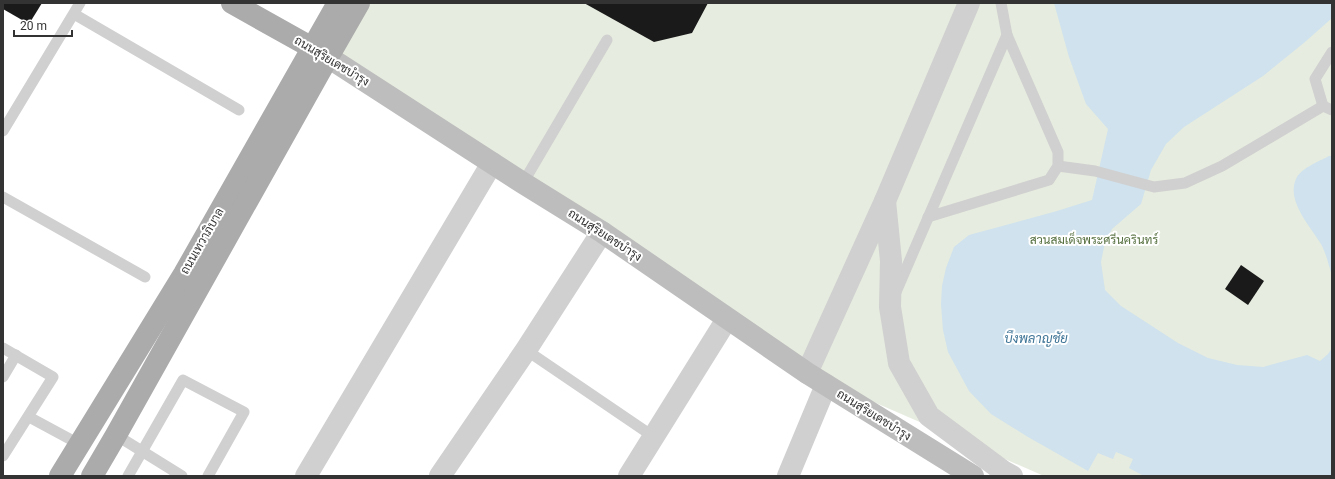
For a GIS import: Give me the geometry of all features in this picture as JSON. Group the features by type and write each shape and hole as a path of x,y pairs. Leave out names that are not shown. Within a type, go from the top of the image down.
{"main road":[{"name":"ถนนสุริยเดชบำรุง","path":"232,3 320,53 602,232 826,386 972,476"},
{"name":"ถนนเทวาภิบาล","path":"92,476 116,436 320,53 338,3"},
{"name":"ถนนเทวาภิบาล","path":"60,476 320,53 359,3"}],"street":[{"path":"807,373 885,201 969,3"},
{"path":"306,476 492,163"},
{"path":"885,201 892,261 890,307 899,363 929,416 1003,471 1012,476"},
{"path":"447,474 602,232"},
{"path":"629,476 727,319"},
{"path":"788,476 826,386"}],"lane":[{"path":"3,131 80,3"},
{"path":"928,217 1049,180 1058,166 1058,152 1006,35 1001,3"},
{"path":"74,14 239,110"},
{"path":"890,307 1006,35"},
{"path":"523,183 607,40"},
{"path":"1058,166 1095,171 1154,186 1185,183 1222,166 1327,108 1314,79 1332,52"},
{"path":"3,197 145,277"},
{"path":"3,348 53,376 29,417 3,456"},
{"path":"526,350 654,437"},
{"path":"3,377 16,355"},
{"path":"128,476 183,380 244,412 208,476"},
{"path":"29,417 80,444"},
{"path":"116,436 182,476"}],"green space":[{"name":"สวนสมเด็จพระศรีนครินทร์","path":"359,3 1332,3 1332,476 1044,476 807,373 328,57"}],"water":[{"name":"บึงพลาญชัย","path":"1054,3 1332,3 1332,18 1305,42 1263,76 1184,127 1166,144 1151,170 1141,204 1112,229 1104,247 1101,262 1105,290 1121,306 1178,343 1208,358 1237,365 1263,367 1307,355 1320,361 1332,348 1332,476 1142,476 1129,468 1133,459 1116,452 1113,459 1098,453 1088,471 991,414 969,391 948,352 943,330 941,304 942,286 946,268 954,247 969,235 1092,200 1108,129 1086,104 1069,57"},
{"path":"1329,156 1332,156 1332,276 1323,248 1306,222 1294,196 1294,187 1298,175 1310,166"}],"building":[{"path":"3,3 42,3 29,24 3,9"},
{"path":"584,3 708,3 692,33 654,42"},
{"path":"1241,265 1264,281 1248,305 1225,289"}]}
